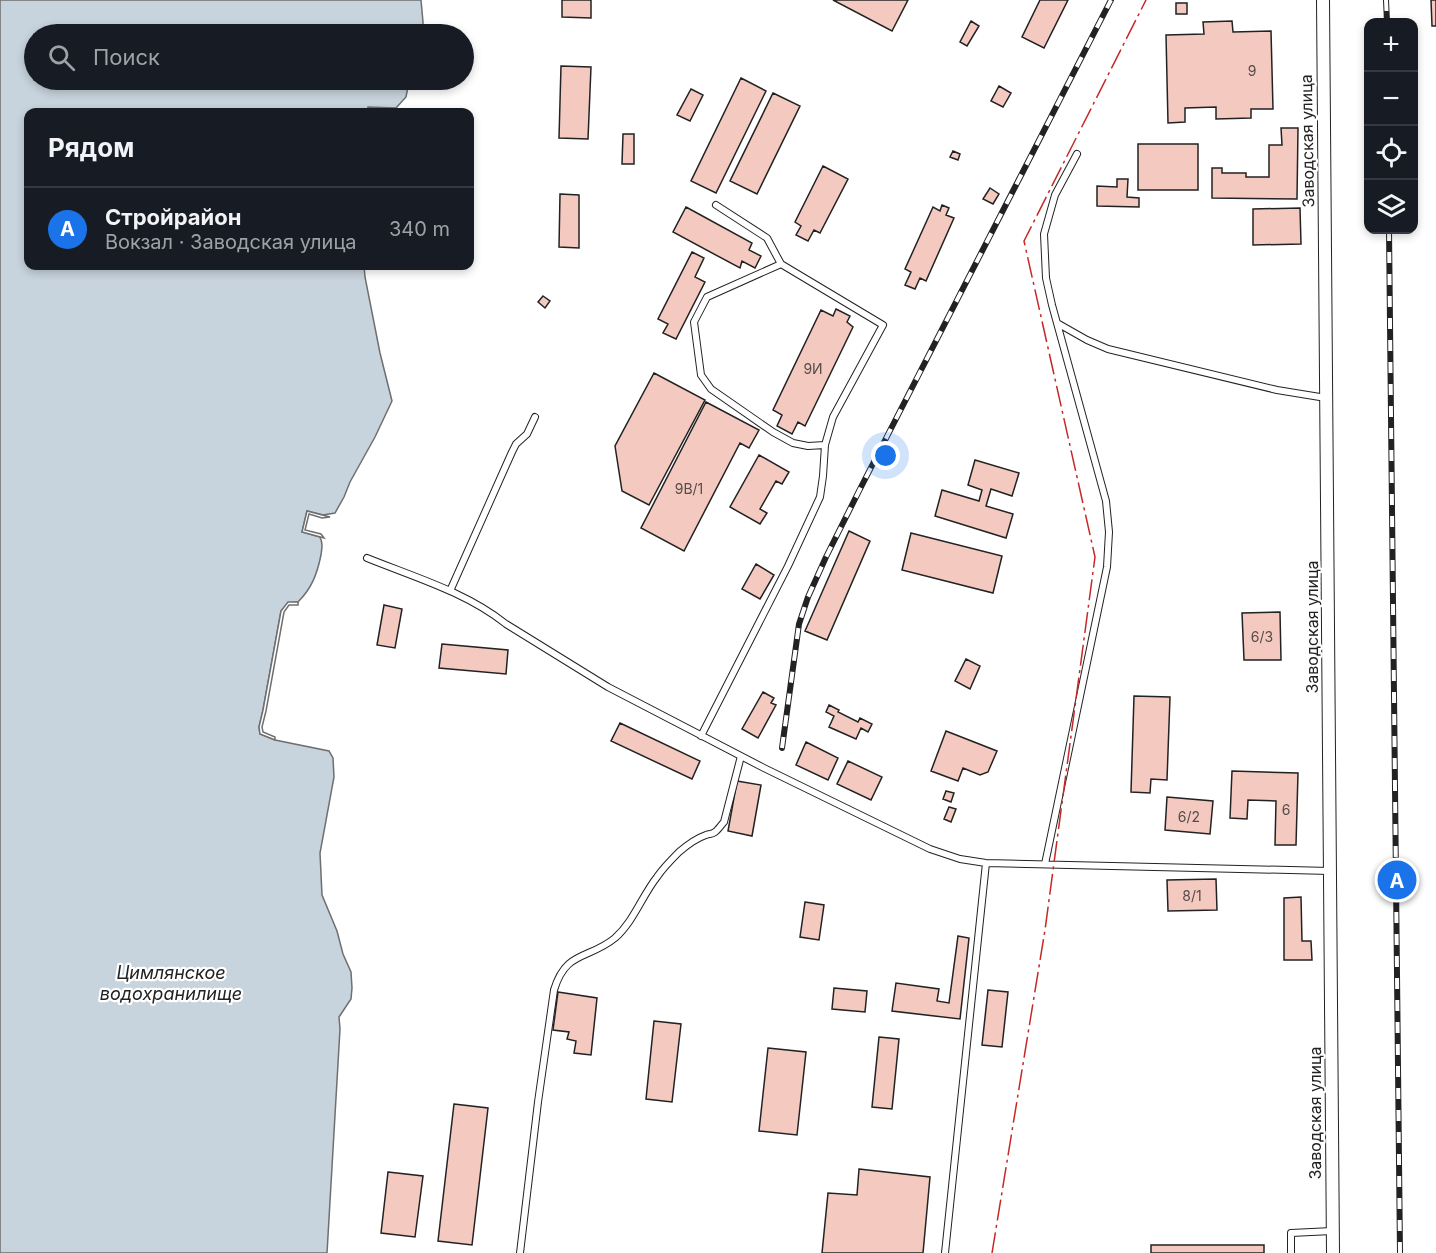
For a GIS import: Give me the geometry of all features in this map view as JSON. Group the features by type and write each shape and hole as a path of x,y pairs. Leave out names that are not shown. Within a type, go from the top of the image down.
{"street":[{"name":"Заводская улица","path":"1323,0 1332,1253"}],"lane":[{"path":"1045,864 1107,567 1109,532 1106,501 1046,278 1044,234 1055,195 1077,154"},
{"path":"701,736 788,566 820,497 825,445 832,417 883,325 781,264 767,238 716,205"},
{"path":"781,264 707,297 694,322 701,375 711,389 793,444 825,445"},
{"path":"1057,323 1108,349 1277,390 1327,398"},
{"path":"450,591 512,452 516,444 527,434 535,417"},
{"path":"367,558 450,591 491,612 506,624 608,687 701,736 930,849 960,860 986,863 1330,871"},
{"path":"520,1253 539,1090 554,990 558,978 565,966 615,938 641,904 657,877 680,851 706,835 714,833 720,827 724,822 741,756"},
{"path":"945,1253 986,863"},
{"path":"1291,1253 1291,1233 1332,1231"}],"water":[{"name":"Цимлянское водохранилище","path":"0,0 421,0 423,24 24,24 24,90 407,90 406,97 396,108 24,108 24,270 364,270 380,353 392,401 335,513 323,515 307,511 302,532 320,537 321,555 316,575 307,591 298,602 288,603 281,611 259,727 260,734 275,740 329,751 333,758 334,777 320,853 322,895 351,972 352,988 351,999 339,1017 327,1253 0,1253"}],"pier":[{"path":"307,511 330,517 322,518 309,514 305,530 321,534 324,538 302,532"},
{"path":"288,602 298,602 298,605 289,605 284,612 262,727 263,732 275,737 275,740 260,734 259,727 281,611"}],"building":[{"path":"562,0 591,0 591,18 562,17"},
{"path":"833,0 908,0 892,31"},
{"path":"1040,0 1068,0 1044,48 1022,37"},
{"path":"1431,0 1436,0 1436,26 1432,26"},
{"path":"1176,3 1187,3 1187,14 1176,14"},
{"path":"971,21 979,26 967,46 960,42"},
{"path":"1232,21 1233,32 1271,31 1273,109 1251,109 1251,118 1216,119 1216,107 1185,108 1185,122 1168,123 1166,35 1204,34 1203,22"},
{"path":"561,66 591,67 588,139 559,138"},
{"path":"741,78 766,91 716,193 691,181"},
{"path":"999,86 1011,93 1003,107 991,101"},
{"path":"691,89 703,95 690,121 677,115"},
{"path":"773,93 800,106 757,194 730,181"},
{"path":"1281,128 1298,128 1297,199 1212,198 1212,168 1222,168 1222,173 1246,173 1246,177 1269,177 1269,145 1282,145"},
{"path":"623,134 634,134 634,164 622,164"},
{"path":"1138,144 1198,144 1198,190 1138,190"},
{"path":"953,151 960,154 958,160 950,157"},
{"path":"823,166 848,179 820,233 814,230 808,241 796,235 801,226 795,222"},
{"path":"1117,179 1128,179 1127,197 1139,198 1139,207 1097,206 1097,186 1117,187"},
{"path":"990,188 999,194 993,204 983,199"},
{"path":"560,194 579,195 579,248 559,247"},
{"path":"942,205 949,208 946,215 954,218 926,281 920,278 915,289 905,285 911,272 905,269 933,207 940,211"},
{"path":"686,207 752,243 749,250 761,256 755,268 742,261 740,268 673,232"},
{"path":"1300,208 1301,244 1253,245 1253,209"},
{"path":"692,252 704,258 695,277 705,282 676,339 663,333 668,324 658,319"},
{"path":"543,296 550,301 545,308 538,302"},
{"path":"836,309 850,316 847,322 853,327 805,426 798,422 792,434 777,426 782,415 773,410 821,310 833,316"},
{"path":"654,373 705,400 649,505 622,491 615,446"},
{"path":"706,402 759,430 749,448 740,443 684,551 641,528"},
{"path":"759,455 789,472 782,484 776,481 760,509 767,513 760,524 730,507"},
{"path":"975,460 1019,473 1012,496 991,489 986,506 1013,514 1006,538 935,516 942,490 979,501 982,490 968,485"},
{"path":"849,531 870,541 827,640 805,631"},
{"path":"911,533 1002,556 993,593 902,570"},
{"path":"756,564 774,575 760,599 742,589"},
{"path":"384,605 402,609 395,648 377,645"},
{"path":"1280,612 1281,660 1244,660 1242,613"},
{"path":"442,644 508,650 506,674 439,668"},
{"path":"966,659 980,666 970,689 955,681"},
{"path":"763,692 774,698 771,703 776,705 758,738 742,729"},
{"path":"1134,696 1170,697 1167,780 1151,779 1150,793 1131,792"},
{"path":"829,705 858,722 860,718 872,724 868,732 861,728 856,739 829,727 834,716 826,712"},
{"path":"620,723 700,761 692,779 611,741"},
{"path":"946,731 997,751 988,772 980,775 963,768 958,781 931,771"},
{"path":"806,742 838,758 828,780 796,765"},
{"path":"848,761 882,777 871,800 837,784"},
{"path":"1232,771 1298,773 1296,845 1275,845 1276,801 1248,800 1247,819 1230,818"},
{"path":"737,781 761,785 752,836 728,831"},
{"path":"946,791 954,793 951,802 943,799"},
{"path":"1167,797 1213,801 1210,834 1165,830"},
{"path":"949,807 956,809 951,822 944,819"},
{"path":"1216,879 1217,910 1168,911 1167,880"},
{"path":"1301,897 1302,941 1311,941 1312,960 1284,960 1284,898"},
{"path":"805,902 824,905 819,940 800,937"},
{"path":"958,936 969,938 960,1019 892,1011 896,983 939,989 937,1001 949,1003"},
{"path":"834,988 867,991 865,1012 832,1009"},
{"path":"988,990 1008,992 1002,1047 982,1045"},
{"path":"558,992 597,998 591,1055 574,1053 576,1041 567,1039 569,1032 553,1030"},
{"path":"654,1021 681,1024 672,1102 646,1099"},
{"path":"879,1037 899,1039 892,1109 872,1107"},
{"path":"768,1048 806,1052 797,1135 759,1131"},
{"path":"454,1104 488,1108 472,1245 438,1241"},
{"path":"859,1169 930,1177 923,1253 822,1253 828,1193 857,1195"},
{"path":"388,1172 423,1176 415,1237 381,1233"},
{"path":"1151,1245 1264,1245 1264,1253 1151,1253"}],"railway":[{"path":"782,748 799,624 808,597 860,489 1111,0"},
{"path":"1386,0 1387,18"},
{"path":"1389,234 1400,1253"}],"power":[{"path":"992,1253 1045,930 1095,557 1024,241 1146,0"}],"place":[{"name":"Стройрайон","path":"1397,880"}]}
